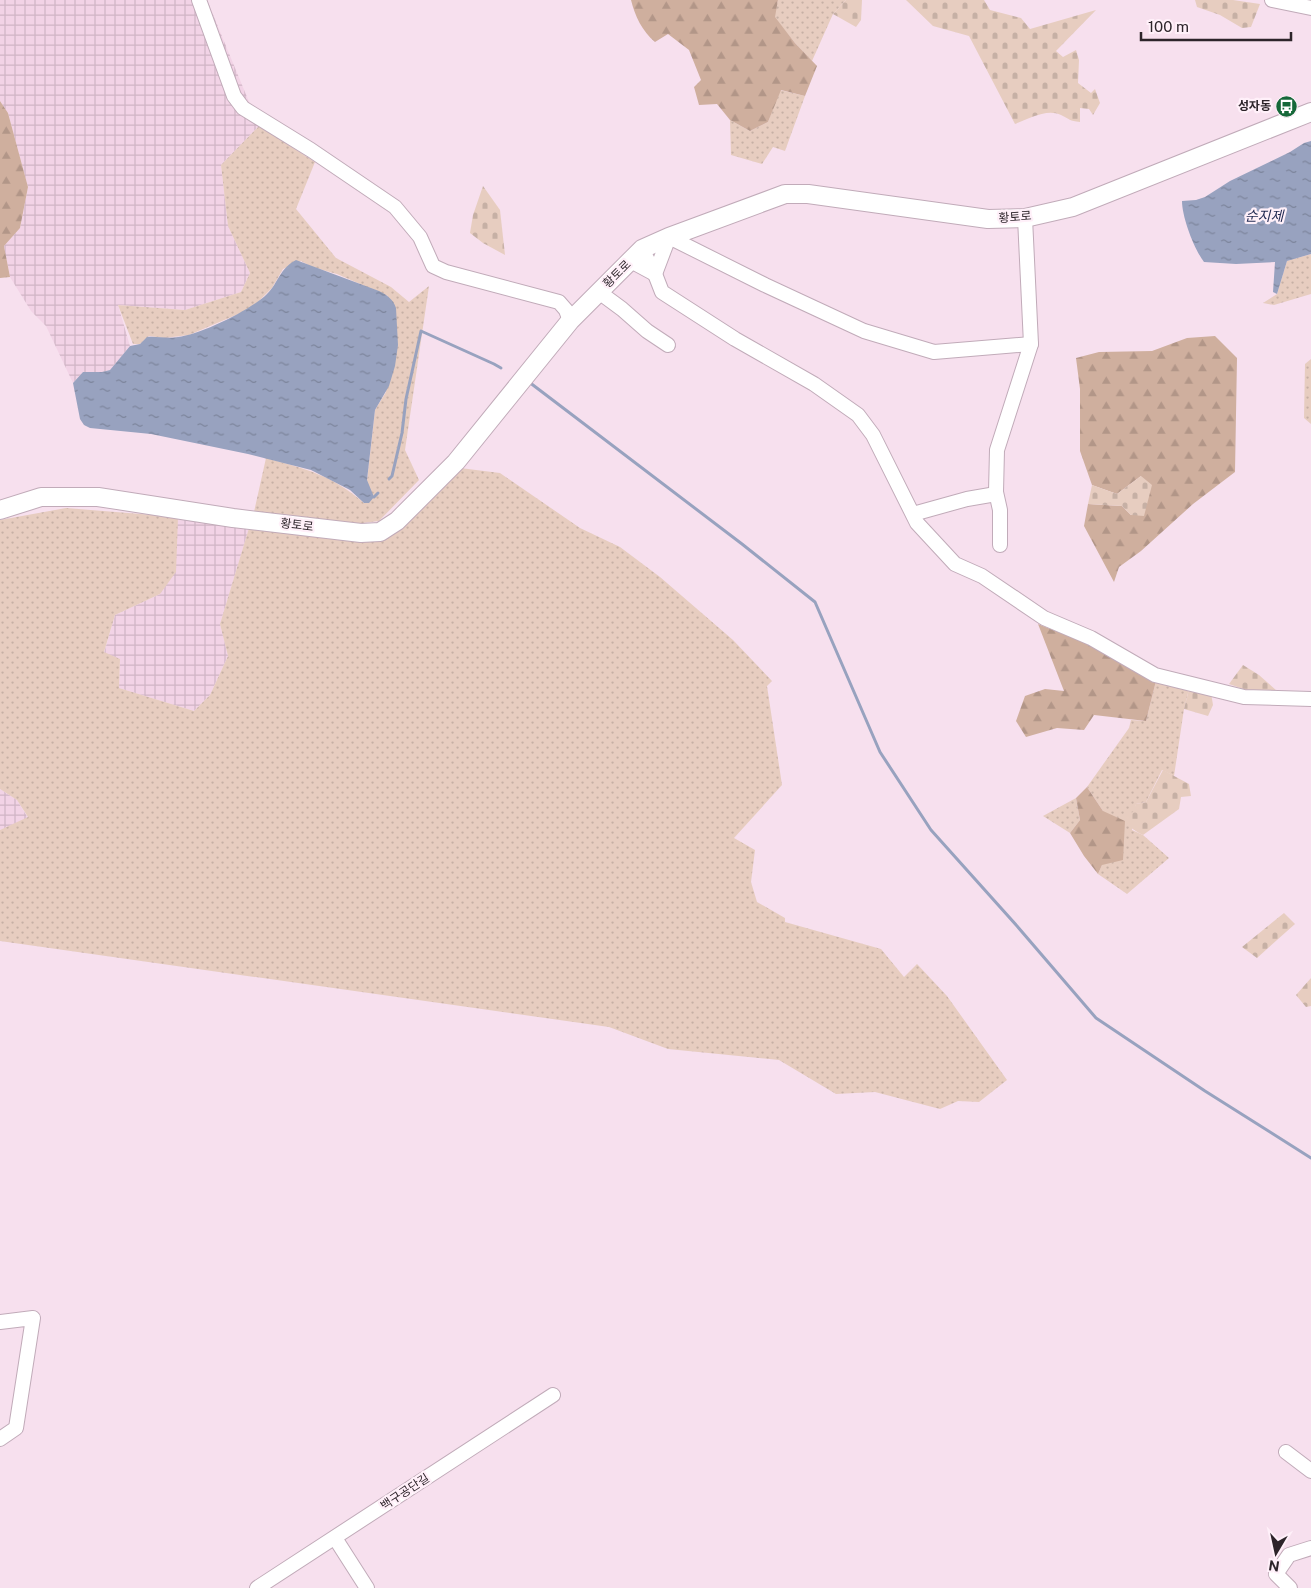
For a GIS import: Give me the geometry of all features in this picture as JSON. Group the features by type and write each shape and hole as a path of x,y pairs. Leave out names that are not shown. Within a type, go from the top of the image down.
{"main road":[{"name":"황토로","path":"0,510 41,497 98,497 253,520 361,533 380,532 397,521 456,462 570,321 636,255 670,237 785,194 808,194 988,218 1025,218 1073,207 1311,112"}],"street":[{"path":"199,0 234,96 243,108 311,150 395,207 420,237 433,266 446,272 559,302 566,310 570,321"},
{"path":"1272,0 1311,8"},
{"path":"1000,545 1000,510 996,494 997,450 1031,344 1025,218"},
{"path":"656,274 670,237 765,285 864,331 934,352 1031,344"},
{"path":"636,255 656,274 662,292 736,339 814,384 858,416 873,435 917,523 955,564 982,576 1044,618 1091,638 1155,675 1244,697 1311,699"},
{"path":"599,292 668,344"},
{"path":"913,514 967,499 996,494"},
{"path":"0,1322 33,1318 16,1428 0,1439"},
{"name":"백구공단길","path":"258,1588 553,1395"},
{"path":"1286,1452 1311,1471"},
{"path":"335,1538 367,1588"},
{"path":"1290,1588 1276,1574 1289,1555 1311,1548"}],"shaded area":[{"path":"0,0 207,0 259,126 221,165 228,226 250,273 241,292 185,310 118,305 130,346 110,370 83,372 73,383 46,326 31,311 10,277 4,246 20,228 28,187 8,113 0,101"},
{"path":"178,517 249,528 220,624 228,656 210,695 194,711 119,688 120,659 104,653 115,615 160,594"},
{"path":"0,789 17,800 28,818 0,830"}],"green space":[{"path":"631,0 778,0 775,17 795,43 817,66 805,96 781,90 768,122 750,131 730,120 717,104 699,105 694,87 701,80 689,50 668,34 655,42 640,23"},
{"path":"778,0 846,0 833,14 812,61 774,17"},
{"path":"846,0 862,0 861,20 856,27 833,14"},
{"path":"906,0 984,0 990,10 1021,18 1030,29 1096,10 1056,51 1063,57 1076,50 1079,60 1078,83 1091,93 1095,89 1100,103 1093,115 1089,109 1080,108 1080,122 1056,113 1044,113 1015,124 969,36 933,26"},
{"path":"1195,0 1233,0 1260,4 1251,27 1242,28 1220,15 1197,7"},
{"path":"780,90 805,96 785,151 773,147 762,164 731,155 730,120 750,131 768,122"},
{"path":"0,101 8,113 28,187 20,228 4,246 10,277 0,278"},
{"path":"259,126 315,162 296,209 336,258 391,287 409,302 429,286 405,450 419,480 379,521 355,524 254,512 266,458 329,479 364,503 369,487 367,481 375,410 386,392 388,296 301,261 283,269 272,288 255,305 243,312 189,335 164,338 149,336 140,344 133,344 118,305 185,310 241,292 250,273 228,226 221,165"},
{"path":"483,186 500,210 505,255 483,243 470,233 473,215"},
{"path":"1311,254 1311,294 1274,305 1263,303 1277,294 1287,261"},
{"path":"1215,336 1237,358 1235,472 1193,504 1141,551 1119,567 1114,582 1084,526 1088,504 1122,506 1131,515 1141,476 1117,494 1092,485 1080,451 1080,389 1076,358 1099,352 1152,351 1187,338"},
{"path":"1311,359 1311,424 1304,418 1305,364"},
{"path":"460,468 500,473 580,528 620,547 660,577 733,640 772,681 767,686 782,785 734,838 755,850 751,882 757,902 785,918 785,922 881,949 904,977 917,964 947,996 1007,1080 979,1102 958,1101 940,1109 875,1092 836,1094 779,1060 668,1049 609,1027 0,941 0,830 28,817 17,800 0,789 0,520 66,508 178,517 176,572 160,594 115,615 104,652 120,659 119,688 194,711 210,695 228,656 220,624 249,528 403,528"},
{"path":"1141,476 1152,485 1144,516 1131,515 1122,506 1088,504 1092,485 1117,494"},
{"path":"1038,624 1093,646 1156,681 1146,721 1094,715 1084,730 1057,728 1026,737 1016,721 1025,696 1045,689 1064,691"},
{"path":"1243,665 1259,675 1277,691 1249,691 1229,684"},
{"path":"1156,681 1189,689 1184,709 1174,776 1162,770 1146,802 1136,804 1132,830 1143,835 1169,858 1127,894 1098,874 1102,865 1103,811 1087,787 1129,728 1131,720 1146,721"},
{"path":"1189,689 1211,693 1213,705 1208,716 1184,709"},
{"path":"1163,770 1189,784 1191,796 1181,797 1179,809 1143,835 1130,827 1126,822 1124,814 1133,812 1136,804 1146,802"},
{"path":"1087,787 1103,811 1125,821 1123,860 1102,865 1098,874 1070,833 1080,820 1076,798"},
{"path":"1076,798 1080,820 1070,833 1043,816"},
{"path":"1284,913 1295,924 1257,958 1242,947"},
{"path":"1311,978 1311,1006 1306,1007 1296,995"}],"water":[{"name":"순지제","path":"1311,141 1311,254 1287,261 1277,294 1273,292 1275,262 1236,264 1204,262 1189,233 1182,201 1205,197 1230,181"},
{"path":"296,260 379,291 393,302 396,308 398,345 395,366 389,386 375,410 367,480 374,497 369,503 364,503 350,490 311,470 248,454 151,434 90,428 84,425 80,419 73,383 83,372 110,370 130,346 140,344 147,337 170,338 199,332 238,314 267,294 286,267"}],"waterway":[{"path":"389,479 392,476 402,433 406,399 421,331 501,368"},
{"path":"529,382 815,602 880,752 931,830 1096,1018 1205,1091 1311,1158"},
{"path":"374,497 378,493"}],"place":[{"name":"성자동","path":"1287,106"}]}
